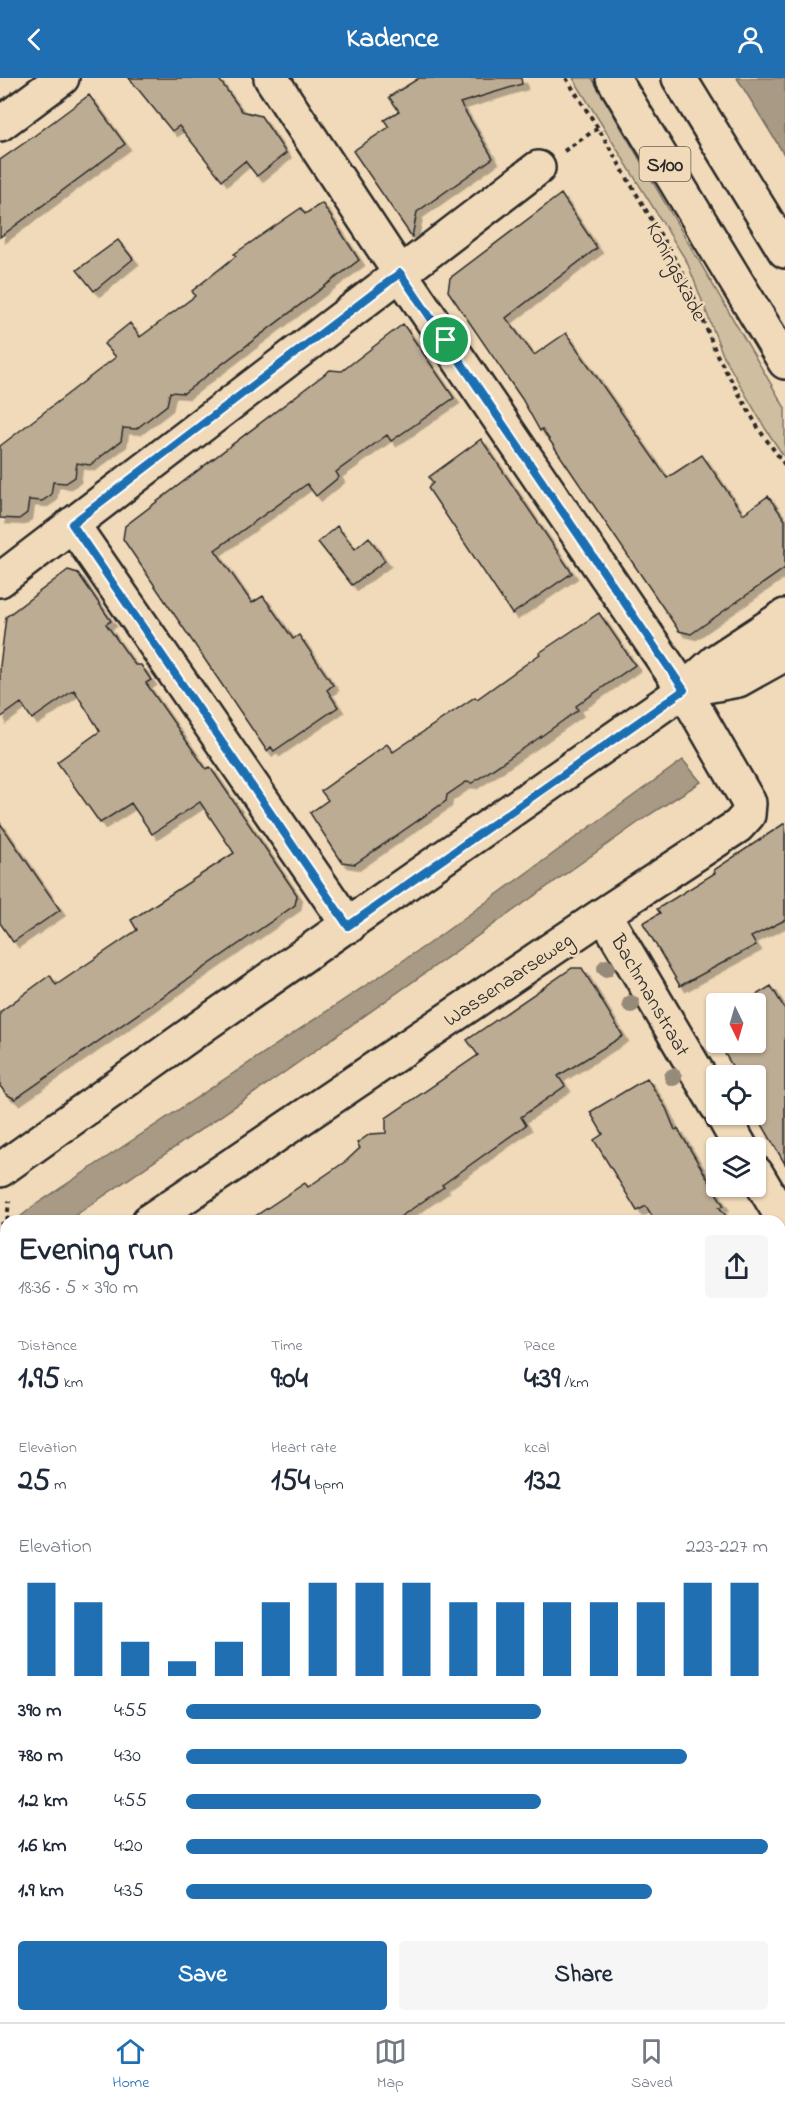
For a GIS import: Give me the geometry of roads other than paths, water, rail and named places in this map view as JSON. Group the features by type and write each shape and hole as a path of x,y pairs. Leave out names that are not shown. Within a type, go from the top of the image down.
{"street":[{"path":"0,124 62,78"},
{"path":"271,78 400,273 684,690"},
{"name":"Koningskade","path":"613,78 785,362"},
{"name":"S100","path":"679,78 785,251"},
{"path":"0,580 538,168"},
{"path":"72,524 348,926"},
{"path":"0,1170 684,690 716,662 785,616"},
{"path":"684,690 738,680 785,654"},
{"name":"Wassenaarseweg","path":"158,1215 738,826 748,815 749,803 684,690"},
{"name":"Bachmanstraat","path":"604,914 706,1087"},
{"path":"766,1190 781,1215"}]}
